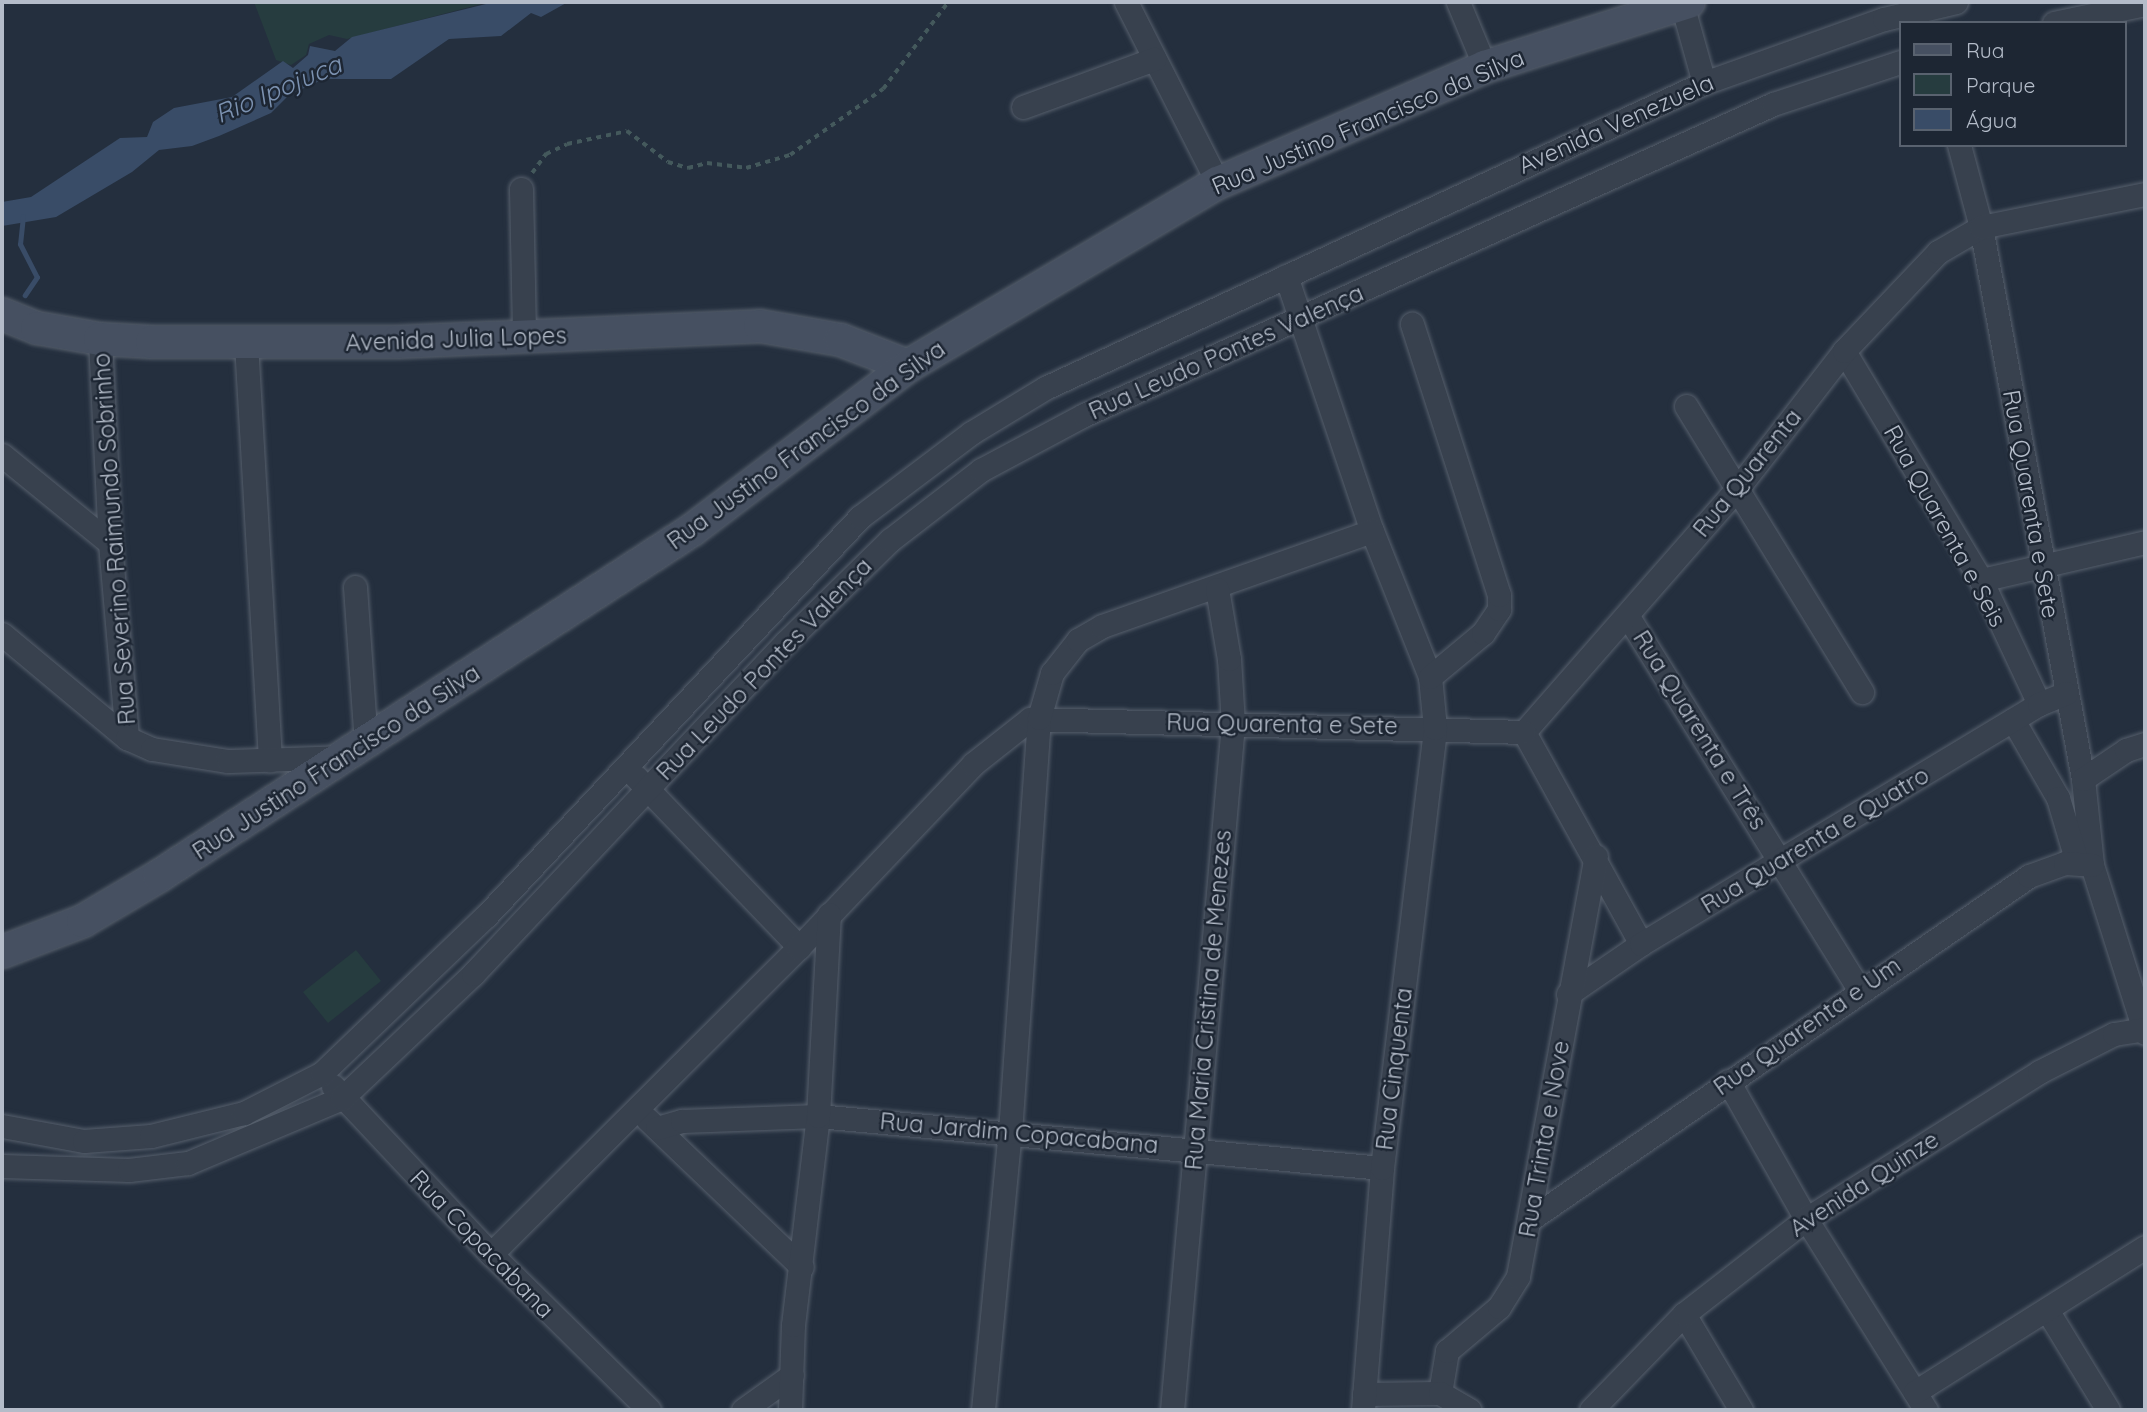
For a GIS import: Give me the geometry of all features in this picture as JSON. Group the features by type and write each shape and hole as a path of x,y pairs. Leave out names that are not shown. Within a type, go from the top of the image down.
{"main road":[{"name":"Rua Justino Francisco da Silva","path":"2,952 83,920 357,750 692,530 908,366 1218,183 1485,67 1686,3"},
{"name":"Avenida Julia Lopes","path":"2,314 37,328 100,339 246,343 524,336 760,326 841,340 908,366"}],"street":[{"path":"1126,2 1218,183"},
{"path":"1458,2 1485,67"},
{"name":"Avenida Venezuela","path":"1901,21 1956,2"},
{"path":"1686,3 1704,83"},
{"path":"2064,21 2145,4"},
{"name":"Avenida Venezuela","path":"1286,276 1704,83 1892,24"},
{"path":"1023,107 1154,59"},
{"name":"Rua Leudo Pontes Valença","path":"342,1098 473,974 646,789 890,540 981,470 1084,415 1773,104 1898,63"},
{"name":"Rua Quarenta e Sete","path":"1960,147 1981,227 2083,779 2085,864"},
{"path":"521,189 524,336"},
{"name":"Rua Quarenta","path":"1524,732 1737,489 1844,351 1938,252 1981,227 2145,194"},
{"path":"2,1126 84,1141 151,1136 244,1113 322,1073 486,916 624,764 860,517 971,433 1045,388 1286,276"},
{"name":"Rua Cinquenta","path":"1286,276 1372,531 1430,677 1435,728 1382,1168 1364,1402"},
{"path":"1412,324 1499,595 1499,609 1483,633 1430,677"},
{"name":"Rua Severino Raimundo Sobrinho","path":"100,339 110,543 127,738"},
{"path":"246,343 270,760"},
{"name":"Rua Quarenta e Seis","path":"1844,351 1981,580 2039,704"},
{"path":"1686,406 1862,692"},
{"path":"2,455 110,543"},
{"path":"984,1410 1010,1132 1039,718 1052,674 1078,640 1102,626 1217,589 1372,531"},
{"path":"1981,580 2145,542"},
{"path":"2,634 127,738 189,758 270,760 357,750 355,587"},
{"name":"Rua Maria Cristina de Menezes","path":"1172,1410 1233,724 1229,660 1217,589"},
{"name":"Rua Quarenta e Três","path":"1627,615 1783,862 1859,989"},
{"name":"Rua Quarenta e Quatro","path":"1569,993 1641,944 1783,862 2039,704 2066,694"},
{"path":"491,1254 799,947 974,764 1022,723 1039,718"},
{"name":"Rua Quarenta e Sete","path":"1039,718 1524,732"},
{"path":"2013,720 2058,798 2085,864 2145,1030"},
{"path":"1524,732 1596,856 1641,944"},
{"path":"2083,779 2126,750 2145,744"},
{"path":"624,764 799,947"},
{"name":"Rua Trinta e Nove","path":"1440,1393 1447,1351 1510,1293 1532,1218 1569,993 1596,856"},
{"name":"Rua Quarenta e Um","path":"1532,1218 1859,989 2029,876 2047,866 2085,864"},
{"path":"790,1410 817,1116 829,914"},
{"name":"Avenida Quinze","path":"1591,1410 1612,1384 1684,1314 1806,1219 2039,1072 2114,1034 2145,1030"},
{"name":"Rua Copacabana","path":"322,1073 342,1098 491,1254 649,1410"},
{"path":"1728,1081 1806,1219 1921,1401 2047,1310 2145,1247"},
{"path":"2,1166 129,1170 188,1163 342,1098"},
{"path":"636,1108 802,1267"},
{"name":"Rua Jardim Copacabana","path":"657,1129 682,1121 817,1116 1195,1148 1382,1168"},
{"path":"2047,1310 2108,1410"},
{"path":"1684,1314 1741,1410"},
{"path":"743,1410 792,1375"},
{"path":"1364,1402 1440,1393 1469,1410"}],"path":[{"path":"521,189 546,154 606,133 626,131 668,162 688,168 707,163 746,168 790,155 883,89 948,2"}],"green space":[{"path":"254,2 489,2 347,39 329,35 309,44 306,55 291,65 276,60"},
{"path":"356,950 381,981 328,1023 303,992"}],"water":[{"name":"Rio Ipojuca","path":"494,2 568,2 541,17 531,13 501,36 449,39 391,79 324,79 289,95 271,113 219,136 192,146 159,150 132,172 56,217 2,226 2,202 31,197 120,138 147,137 153,122 174,108 232,97 283,61 293,68 308,55 310,46 335,51 352,37"}],"waterway":[{"path":"23,216 20,244 37,277 25,295"}]}
